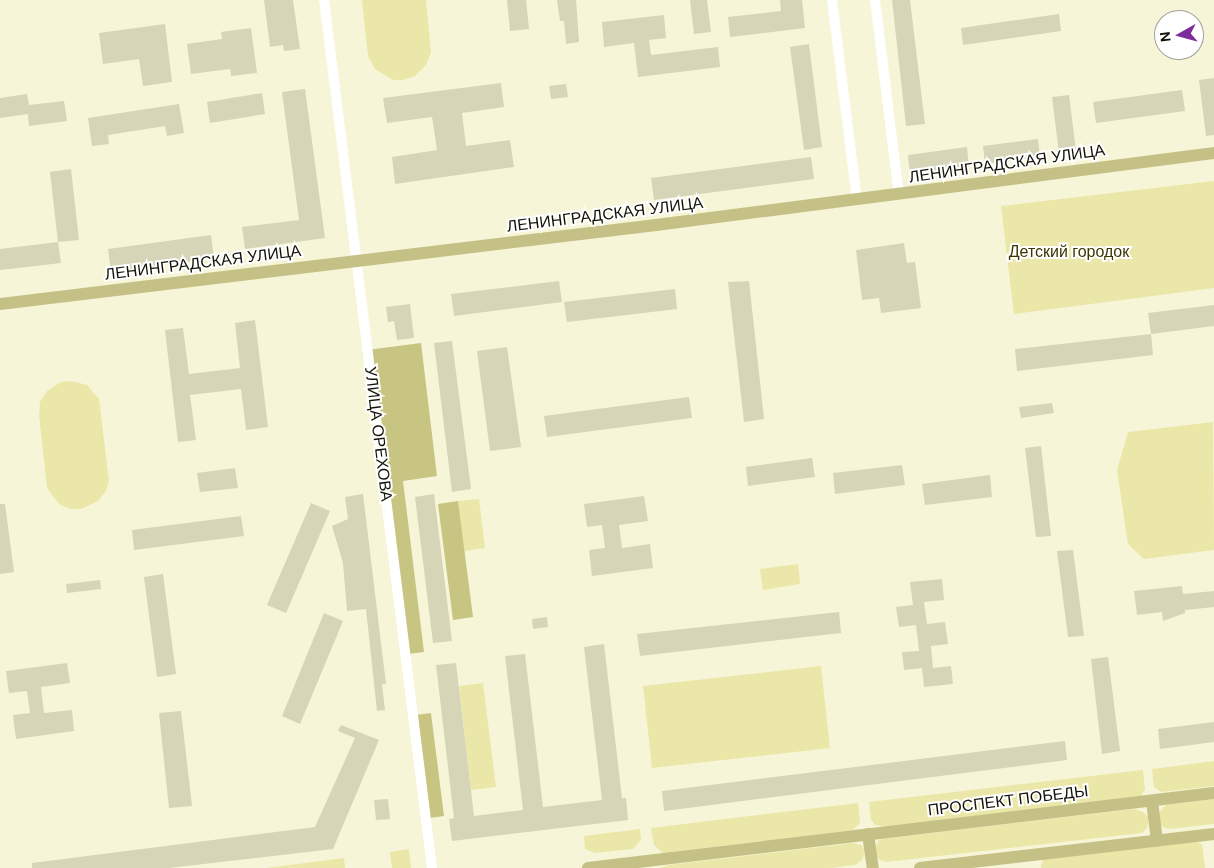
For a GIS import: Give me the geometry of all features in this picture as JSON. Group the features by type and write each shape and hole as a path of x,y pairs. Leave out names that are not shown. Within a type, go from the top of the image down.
{"main road":[{"name":"ЛЕНИНГРАДСКАЯ УЛИЦА","path":"0,304 899,195 1214,153"},
{"name":"ПРОСПЕКТ ПОБЕДЫ","path":"588,868 652,864 868,834 1214,793"},
{"path":"1152,801 1156,840"},
{"path":"868,834 873,868"},
{"path":"920,868 1214,834"}],"street":[{"name":"УЛИЦА ОРЕХОВА","path":"324,0 432,868"},
{"path":"832,0 857,200"},
{"path":"875,0 899,195"}],"green space":[{"path":"362,0 426,0 431,52 426,65 415,76 403,80 393,80 375,69 368,56"},
{"name":"Детский городок","path":"1214,181 1214,288 1014,314 1001,206"},
{"path":"71,381 87,385 99,399 109,481 106,491 98,501 81,509 70,509 59,504 47,488 39,415 40,402 47,391 61,382"},
{"path":"1213,422 1214,550 1144,559 1128,544 1117,470 1128,432"},
{"path":"479,499 485,548 464,551 458,501"},
{"path":"798,564 800,584 763,590 760,569"},
{"path":"821,666 830,748 652,768 643,686"},
{"path":"483,683 496,787 471,790 459,686"},
{"path":"1214,761 1214,786 1161,792 1154,787 1152,769"},
{"path":"1143,770 1145,789 1141,796 886,827 875,825 871,819 869,802"},
{"path":"1214,799 1214,824 1170,829 1160,826 1159,812 1166,805"},
{"path":"858,803 860,823 853,830 663,853 654,845 651,828"},
{"path":"1134,809 1143,812 1149,818 1147,828 1142,833 886,862 878,859 875,848 879,840 883,839"},
{"path":"640,829 641,840 633,849 595,853 585,849 584,836"},
{"path":"1197,841 1202,845 1205,868 1041,868 1043,857"},
{"path":"853,843 861,845 865,850 862,860 855,865 831,868 660,868 669,865"},
{"path":"409,849 411,868 392,868 390,852"},
{"path":"344,858 345,868 266,868"}],"shaded area":[{"path":"421,343 437,476 403,481 424,652 408,654 367,350"},
{"path":"458,501 473,617 453,620 438,504"},
{"path":"431,713 444,816 429,818 416,715"}],"building":[{"path":"264,0 293,0 300,49 284,51 283,45 270,47"},
{"path":"507,0 526,0 529,29 510,31"},
{"path":"557,0 576,0 579,42 566,44 564,21 560,21"},
{"path":"690,0 707,0 711,32 694,34"},
{"path":"780,0 802,0 805,28 730,37 728,17 781,11"},
{"path":"892,0 910,0 925,124 906,126"},
{"path":"1059,14 1061,31 963,45 961,28"},
{"path":"664,15 666,38 649,40 651,55 718,47 720,67 638,77 634,43 604,47 602,22"},
{"path":"165,24 172,82 143,86 139,59 103,64 99,33"},
{"path":"251,28 257,73 231,76 230,69 191,74 187,44 222,39 221,32"},
{"path":"809,44 822,147 804,150 790,47"},
{"path":"1214,78 1214,135 1206,136 1199,80"},
{"path":"501,83 504,107 462,113 466,146 510,140 514,167 395,184 392,157 437,150 432,117 387,123 383,98"},
{"path":"566,84 568,97 551,99 549,86"},
{"path":"305,89 325,238 245,249 242,227 299,220 282,92"},
{"path":"1182,90 1185,111 1096,123 1093,102"},
{"path":"262,93 265,114 210,123 207,102"},
{"path":"27,94 29,105 64,101 67,121 29,126 28,114 0,118 0,98"},
{"path":"1069,95 1076,151 1059,153 1052,97"},
{"path":"179,104 184,133 167,136 165,126 108,135 109,144 92,146 88,118"},
{"path":"1038,139 1040,157 985,164 983,146"},
{"path":"967,147 969,167 910,175 908,155"},
{"path":"811,157 814,179 654,200 651,178"},
{"path":"71,169 79,240 58,242 50,172"},
{"path":"211,235 214,258 111,272 108,249"},
{"path":"58,242 61,263 0,270 0,249"},
{"path":"904,243 907,263 915,262 921,308 881,313 879,298 862,300 856,250"},
{"path":"559,281 562,302 454,316 451,294"},
{"path":"749,281 764,419 744,422 728,282"},
{"path":"675,289 677,309 567,322 564,302"},
{"path":"410,304 414,338 397,340 394,321 388,322 386,307"},
{"path":"1214,305 1214,326 1151,334 1148,313"},
{"path":"255,320 268,427 246,430 241,389 190,395 196,440 178,442 165,330 183,328 189,374 240,368 235,323"},
{"path":"1151,334 1153,355 1017,371 1015,349"},
{"path":"452,341 471,489 452,492 434,343"},
{"path":"507,347 521,447 490,451 477,351"},
{"path":"689,397 692,418 547,437 544,416"},
{"path":"1052,403 1054,413 1021,418 1019,407"},
{"path":"1041,446 1051,536 1036,537 1025,448"},
{"path":"812,458 815,477 748,486 746,467"},
{"path":"902,465 905,485 835,494 833,473"},
{"path":"235,468 238,488 200,492 197,473"},
{"path":"990,475 992,497 925,505 922,484"},
{"path":"363,494 386,684 382,684 385,710 377,711 366,609 347,611 343,563 332,526 348,519 345,497"},
{"path":"434,494 452,641 433,643 415,497"},
{"path":"644,496 648,521 619,525 622,548 650,544 653,568 592,576 589,550 605,548 602,525 587,527 584,504"},
{"path":"311,503 330,511 286,613 267,605"},
{"path":"0,504 5,504 14,572 0,574"},
{"path":"241,516 244,536 134,550 132,530"},
{"path":"1073,550 1084,636 1068,637 1057,551"},
{"path":"163,574 176,674 157,677 144,577"},
{"path":"942,579 944,600 924,602 927,624 945,622 948,644 931,646 933,668 951,666 953,684 924,687 922,668 904,670 902,652 919,651 916,625 899,627 896,607 913,605 910,582"},
{"path":"100,580 101,589 67,593 66,584"},
{"path":"1182,586 1183,594 1214,591 1214,607 1185,610 1185,613 1163,621 1162,612 1137,615 1134,591"},
{"path":"839,612 841,633 640,656 637,634"},
{"path":"324,613 343,621 300,724 282,716"},
{"path":"547,617 548,627 533,629 532,619"},
{"path":"604,644 622,798 626,798 628,820 452,841 449,819 454,818 436,665 456,663 474,816 523,810 505,656 525,654 543,807 602,800 584,647"},
{"path":"1108,657 1120,751 1102,754 1091,659"},
{"path":"67,663 70,683 41,687 44,713 72,710 74,731 16,739 13,715 30,713 27,691 9,693 6,671"},
{"path":"181,711 192,806 169,808 159,713"},
{"path":"1214,722 1214,742 1160,749 1158,729"},
{"path":"341,725 379,740 333,849 169,868 32,868 32,863 315,827 355,738 338,731"},
{"path":"1065,741 1067,760 664,811 662,791"},
{"path":"388,799 390,819 376,820 374,800"}]}
